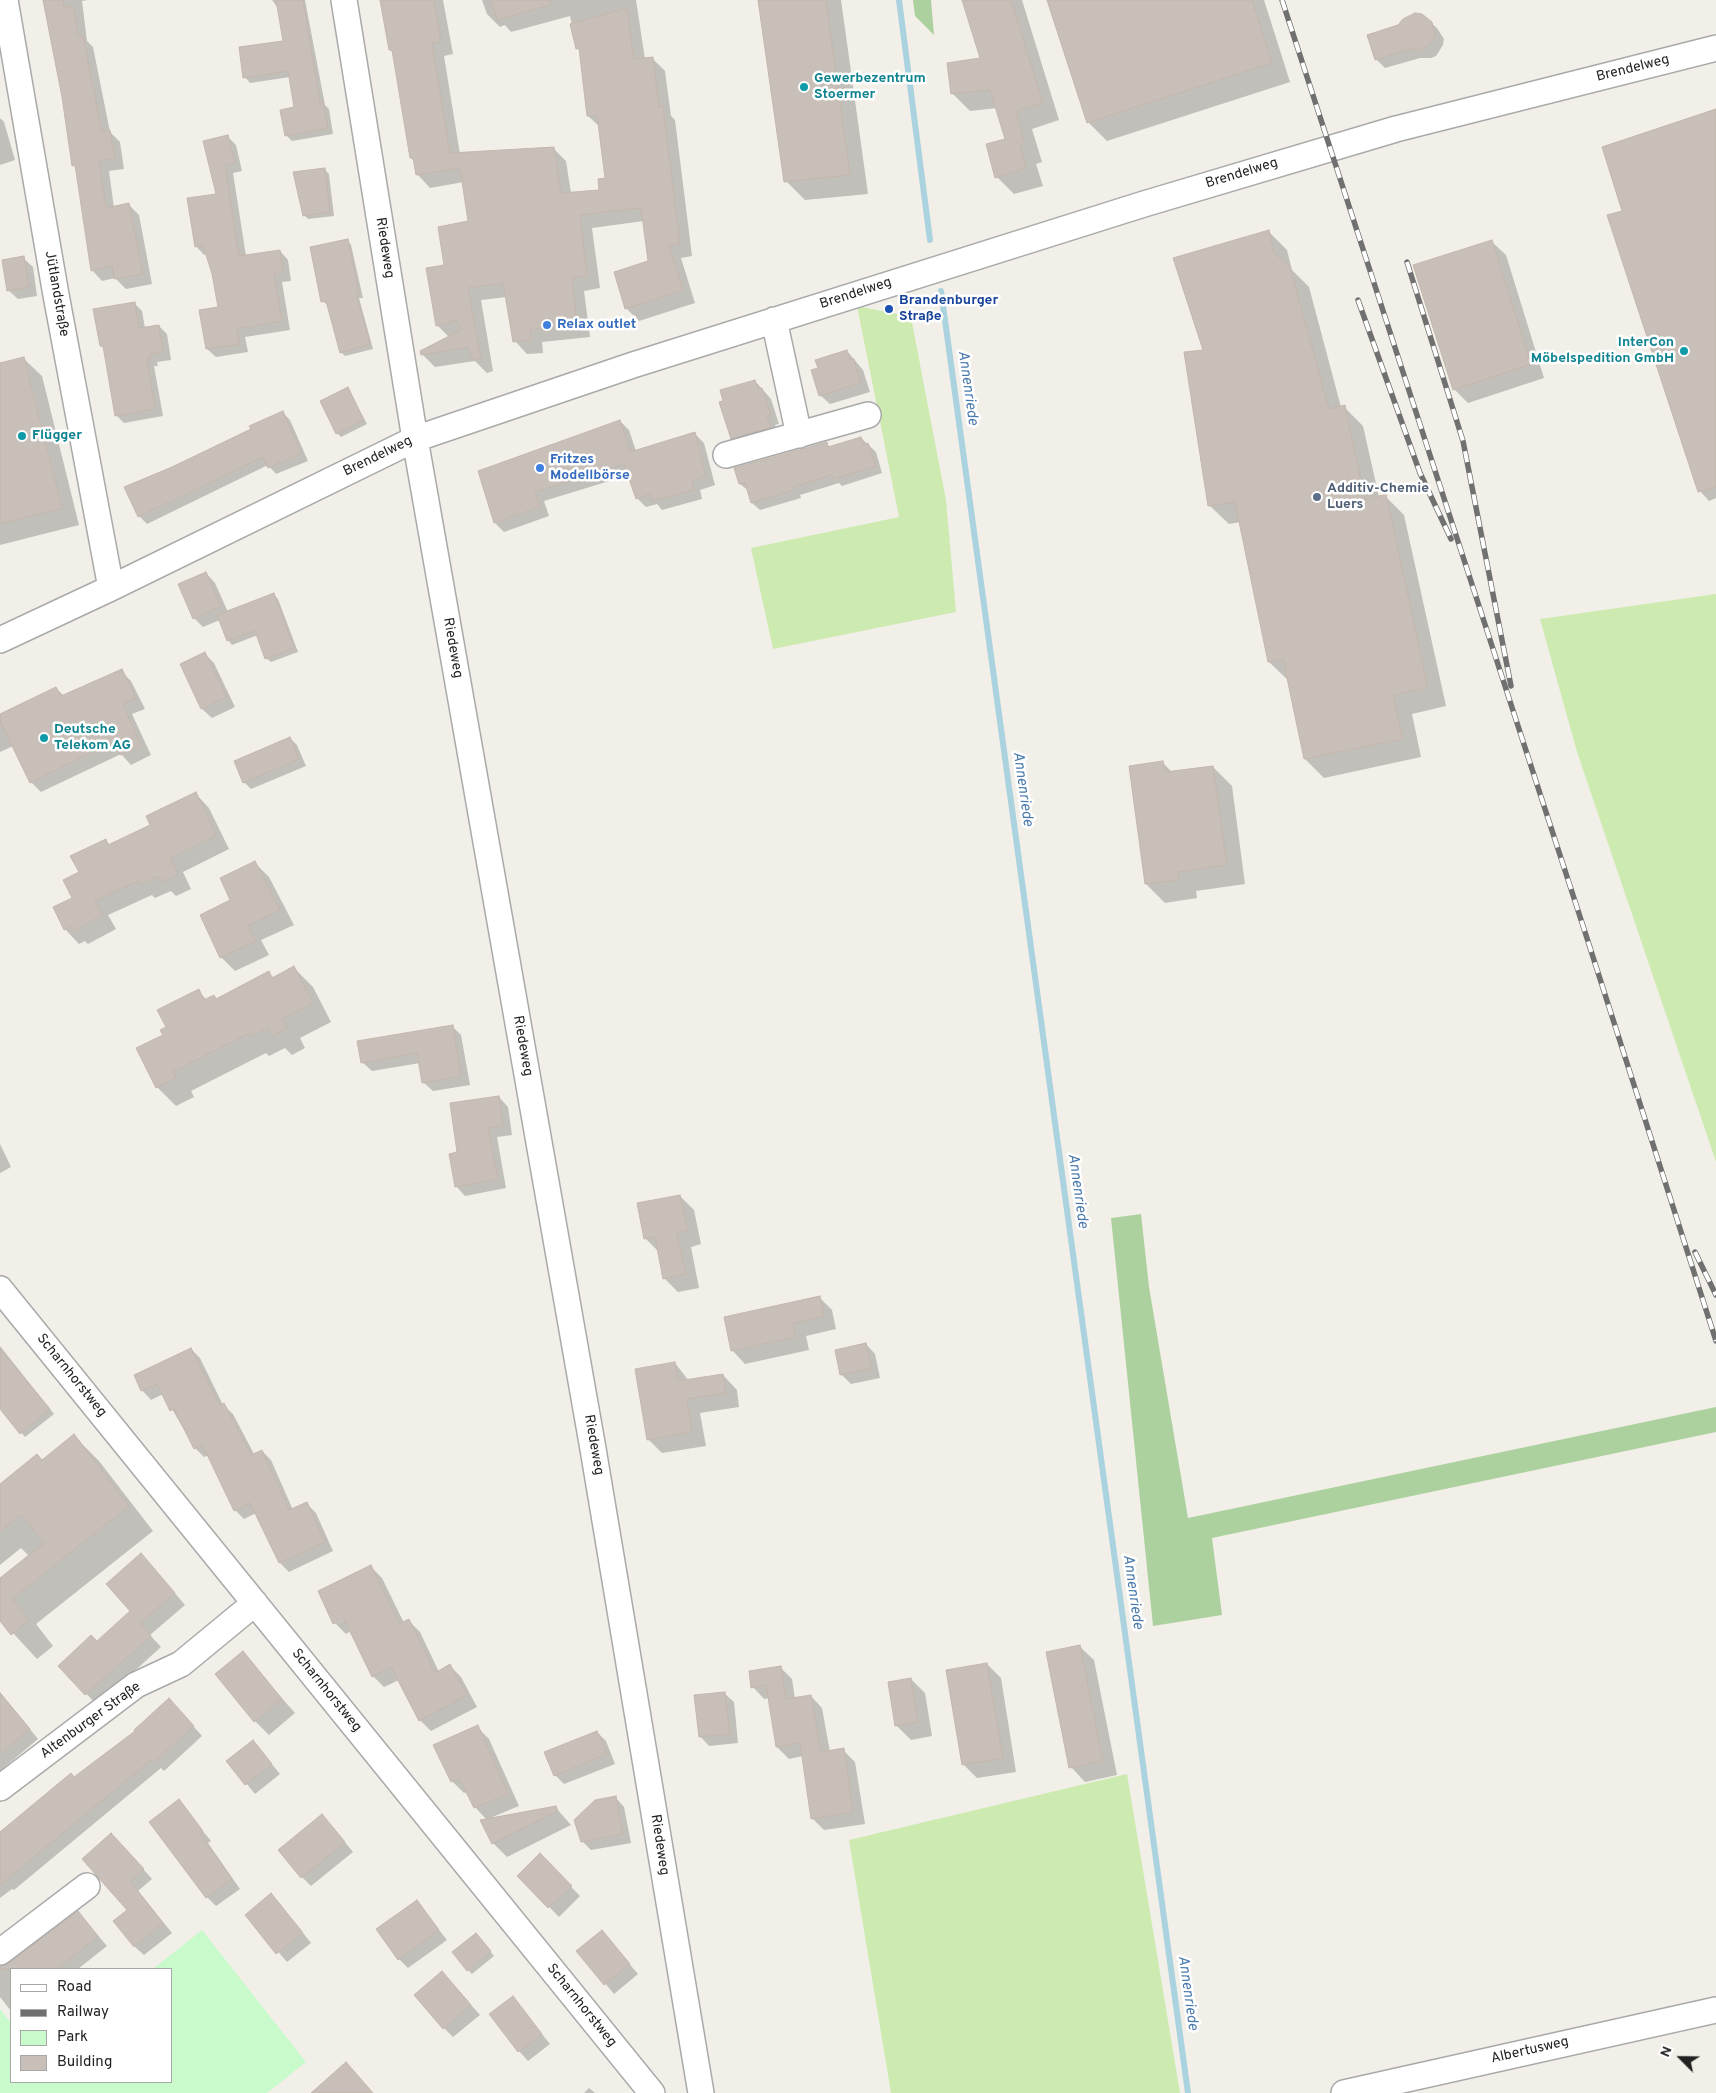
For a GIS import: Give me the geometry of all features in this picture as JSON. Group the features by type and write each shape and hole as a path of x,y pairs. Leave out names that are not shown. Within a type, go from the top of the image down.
{"street":[{"name":"Jütlandstraße","path":"5,0 9,76 111,588"},
{"name":"Riedeweg","path":"344,0 415,438 592,1443 700,2093"},
{"name":"Brendelweg","path":"0,640 111,588 415,438 937,268 1396,129 1716,48"},
{"path":"774,320 799,435"},
{"path":"726,455 868,415"},
{"name":"Scharnhorstweg","path":"3,1297 256,1603 652,2093"},
{"name":"Altenburger Straße","path":"0,1788 136,1685 180,1664 256,1603"},
{"path":"0,1952 88,1886"},
{"name":"Albertusweg","path":"1344,2093 1716,2010"}],"green space":[{"path":"913,0 931,0 934,35 915,16"},
{"path":"857,306 911,317 946,500 956,612 773,649 751,548 899,517"},
{"path":"1716,594 1716,1162 1577,752 1540,619"},
{"path":"1141,1214 1149,1287 1188,1518 1716,1407 1716,1432 1212,1538 1222,1615 1153,1626 1111,1218"},
{"path":"1127,1774 1180,2093 891,2093 849,1840"},
{"path":"202,1930 306,2062 267,2093 0,2093 0,2009 10,2022 10,2083 172,2083 172,1968 154,1968"}],"building":[{"path":"43,0 63,0 64,7 74,6 78,37 83,36 102,132 110,130 115,158 99,161 106,208 129,203 143,274 114,279 112,266 91,271 75,165 72,166 62,97"},
{"path":"276,0 303,0 320,103 323,102 328,128 285,136 280,110 294,107 288,71 243,78 239,47 283,41"},
{"path":"380,0 434,0 441,42 432,43 450,153 554,147 561,193 599,190 598,179 605,178 597,115 587,116 579,48 576,49 570,24 627,8 634,59 653,57 659,107 663,106 680,244 669,245 683,290 625,309 614,272 648,261 641,208 580,215 587,276 572,278 577,325 530,330 531,340 513,342 503,283 468,288 481,358 473,360 468,347 421,355 420,351 461,330 457,320 436,326 426,268 444,265 438,227 468,221 460,168 416,175 413,158 410,158 392,50 389,50"},
{"path":"491,0 550,0 550,5 497,20"},
{"name":"Gewerbezentrum Stoermer","path":"758,0 826,0 850,175 784,182"},
{"path":"962,0 1011,0 1043,103 1016,111 1025,145 1020,146 1026,168 995,178 986,144 1005,139 990,90 951,94 947,63 980,58"},
{"path":"1047,0 1252,0 1272,63 1087,123"},
{"path":"1415,13 1422,14 1432,22 1435,35 1432,42 1421,50 1411,49 1375,60 1367,35 1398,25 1403,19"},
{"name":"InterCon Möbelspedition GmbH","path":"1716,109 1716,487 1698,492 1607,215 1622,211 1602,147"},
{"path":"228,135 235,163 225,165 239,256 280,250 283,273 274,274 282,321 237,329 240,344 206,349 199,310 218,307 212,274 203,245 195,247 187,198 216,194 203,141"},
{"path":"325,168 330,212 303,216 293,172"},
{"name":"Additiv-Chemie Luers","path":"1269,230 1274,253 1290,267 1329,409 1345,405 1365,500 1386,494 1428,688 1393,695 1403,739 1304,759 1283,659 1268,662 1235,502 1208,506 1184,352 1203,350 1173,258"},
{"path":"348,239 359,294 356,294 370,344 340,353 326,301 321,302 310,247"},
{"path":"1492,240 1531,364 1453,390 1413,265"},
{"path":"24,256 29,287 7,291 2,260"},
{"path":"135,302 139,328 159,325 163,352 150,354 151,358 147,359 155,409 115,416 103,346 100,346 93,309"},
{"path":"847,350 850,360 854,359 861,383 819,396 811,370 818,368 815,360"},
{"name":"Flügger","path":"24,357 62,508 0,524 0,363"},
{"path":"755,380 758,389 762,388 771,415 767,416 771,427 731,439 719,402 723,401 720,390"},
{"path":"348,387 364,420 336,434 320,401"},
{"path":"283,411 301,453 268,468 263,457 138,517 124,487 172,467 251,429 249,426"},
{"path":"620,420 630,452 695,432 706,476 692,481 694,490 652,501 651,494 636,499 624,464 535,492 540,507 494,523 478,471"},
{"path":"861,437 864,445 868,443 876,466 833,479 832,475 793,487 794,490 751,503 745,483 739,484 734,468 827,442 828,447"},
{"path":"206,572 221,606 193,619 178,584"},
{"path":"274,593 294,648 265,659 255,631 227,641 217,615"},
{"path":"205,652 227,697 201,709 180,664"},
{"path":"122,669 136,698 123,704 141,745 120,755 114,743 109,744 30,783 0,721 0,714 56,687 61,696"},
{"path":"290,737 299,759 243,783 234,761"},
{"path":"1163,761 1165,772 1213,766 1227,865 1178,872 1178,880 1145,884 1129,766"},
{"path":"196,792 216,835 170,858 178,874 161,882 158,876 140,885 138,881 95,901 103,915 73,931 71,927 64,930 53,907 72,898 63,880 79,872 70,856 106,839 108,845 150,825 146,816"},
{"path":"255,861 280,910 248,926 256,941 220,958 200,915 230,900 220,878"},
{"path":"294,966 313,1003 282,1019 287,1029 272,1036 268,1028 249,1037 248,1034 173,1072 176,1078 156,1088 136,1048 163,1035 160,1030 166,1027 157,1010 199,989 204,1000 214,995 216,999 269,971 272,978"},
{"path":"453,1025 461,1076 422,1083 417,1053 361,1063 357,1041"},
{"path":"499,1096 503,1126 488,1128 498,1179 455,1187 449,1154 457,1152 450,1103"},
{"path":"680,1195 688,1230 677,1233 686,1274 663,1279 655,1237 644,1239 637,1203"},
{"path":"820,1296 824,1316 793,1323 796,1337 731,1351 724,1317"},
{"path":"866,1343 871,1369 840,1375 835,1350"},
{"path":"191,1348 220,1406 224,1403 251,1455 262,1450 289,1510 307,1502 325,1542 279,1563 250,1503 234,1511 202,1444 194,1449 174,1409 170,1411 157,1384 141,1391 134,1375"},
{"path":"0,1349 50,1409 20,1434 0,1409"},
{"path":"675,1362 678,1381 723,1374 726,1393 687,1399 692,1432 647,1440 635,1369"},
{"path":"74,1434 129,1506 12,1599 29,1620 11,1635 0,1621 0,1578 44,1543 21,1514 0,1532 0,1484 37,1454 42,1460"},
{"path":"141,1553 175,1593 140,1623 151,1636 85,1695 58,1666 91,1635 97,1641 130,1611 106,1584"},
{"path":"371,1565 399,1624 409,1619 435,1673 450,1664 467,1695 419,1721 391,1667 372,1677 344,1619 333,1624 318,1591"},
{"path":"1080,1645 1103,1761 1069,1768 1046,1652"},
{"path":"243,1651 282,1699 254,1722 215,1674"},
{"path":"987,1663 1003,1758 962,1765 946,1670"},
{"path":"781,1666 786,1699 811,1695 821,1752 844,1748 853,1812 811,1819 800,1743 776,1747 766,1685 751,1688 749,1671"},
{"path":"911,1678 918,1722 895,1726 888,1682"},
{"path":"725,1692 730,1734 699,1737 694,1695"},
{"path":"0,1693 30,1729 0,1754"},
{"path":"169,1698 194,1726 154,1762 151,1760 0,1885 0,1832 71,1773 74,1777 135,1731"},
{"path":"478,1725 508,1794 474,1808 459,1778 451,1782 433,1745"},
{"path":"597,1731 607,1754 554,1776 544,1752"},
{"path":"253,1740 272,1764 245,1785 226,1761"},
{"path":"616,1796 623,1834 581,1842 574,1820 595,1800"},
{"path":"179,1799 203,1831 199,1833 232,1879 206,1898 149,1822"},
{"path":"556,1806 558,1811 492,1844 480,1820"},
{"path":"322,1814 345,1842 301,1878 278,1850"},
{"path":"111,1833 144,1869 130,1881 163,1923 134,1947 113,1921 127,1910 82,1859"},
{"path":"540,1853 572,1886 548,1908 517,1876"},
{"path":"271,1893 303,1933 276,1954 245,1915"},
{"path":"417,1900 439,1930 398,1960 376,1929"},
{"path":"78,1911 98,1936 58,1968 0,1969 0,1966 9,1963"},
{"path":"602,1930 630,1964 604,1985 576,1951"},
{"path":"476,1933 491,1951 467,1971 452,1952"},
{"path":"442,1971 471,2005 443,2029 414,1995"},
{"path":"513,1996 542,2034 518,2052 489,2014"},
{"path":"346,2062 373,2093 311,2093"}],"waterway":[{"name":"Annenriede","path":"899,0 930,240"},
{"name":"Annenriede","path":"941,291 1188,2093"}],"railway":[{"path":"1282,0 1716,1341"},
{"path":"1407,262 1463,441 1511,686"},
{"path":"1358,300 1420,473 1451,539"},
{"path":"1695,1252 1716,1295"}],"place":[{"name":"Gewerbezentrum Stoermer","path":"804,87"},
{"name":"Brandenburger Straße","path":"889,309"},
{"name":"Relax outlet","path":"547,325"},
{"name":"InterCon Möbelspedition GmbH","path":"1684,351"},
{"name":"Flügger","path":"22,436"},
{"name":"Fritzes Modellbörse","path":"540,468"},
{"name":"Additiv-Chemie Luers","path":"1317,497"},
{"name":"Deutsche Telekom AG","path":"44,738"}]}
